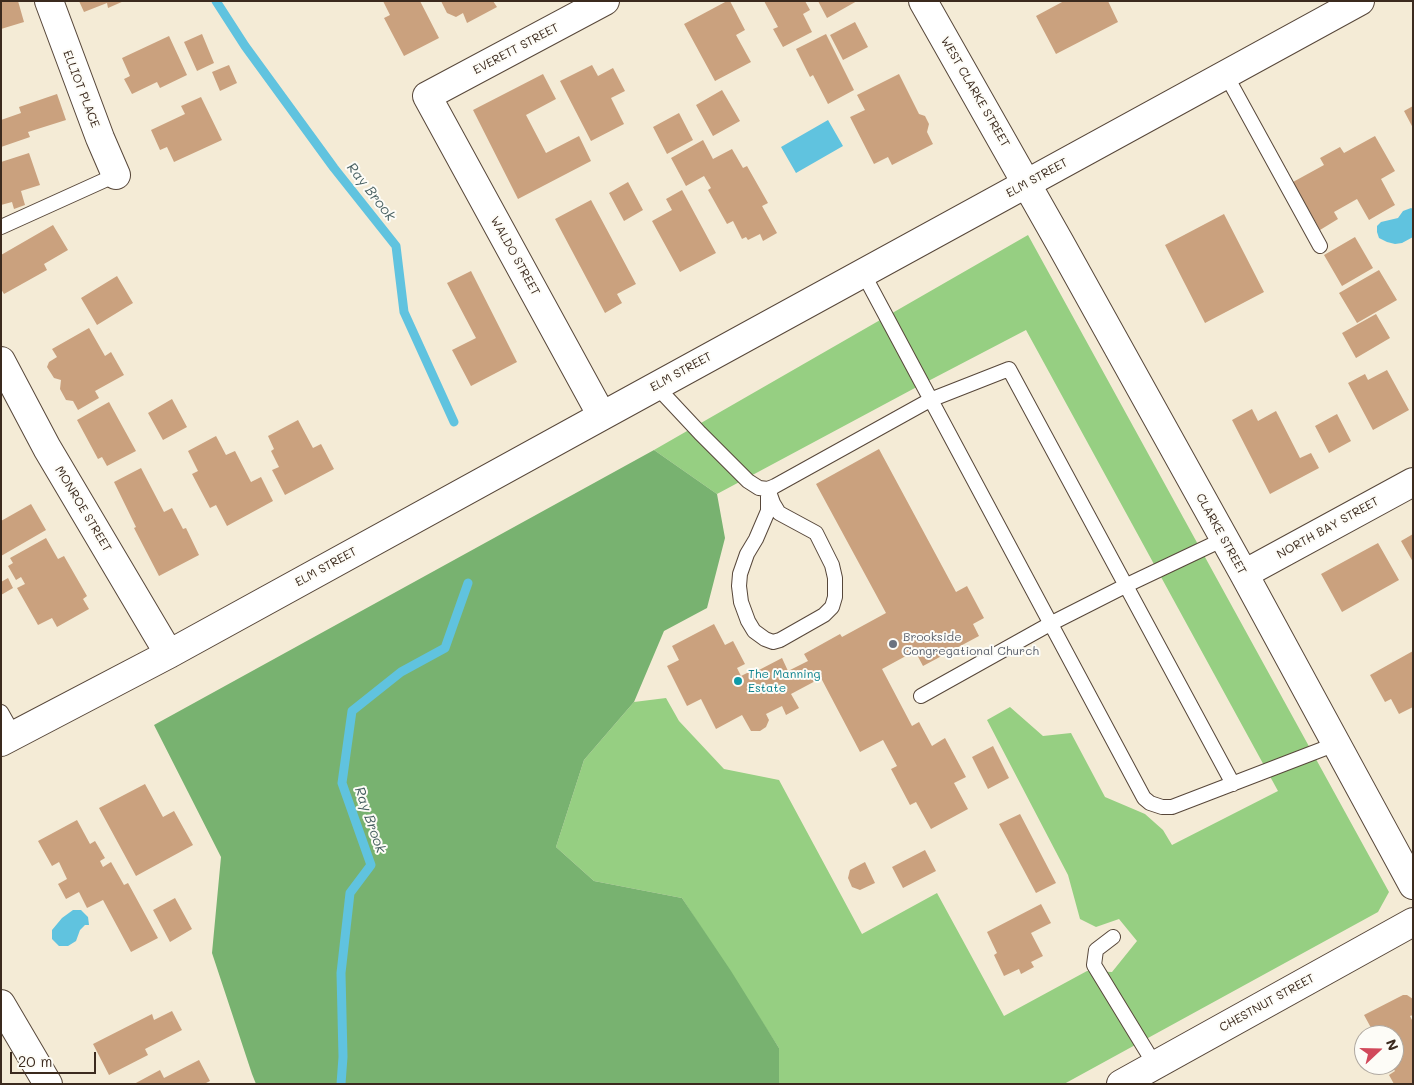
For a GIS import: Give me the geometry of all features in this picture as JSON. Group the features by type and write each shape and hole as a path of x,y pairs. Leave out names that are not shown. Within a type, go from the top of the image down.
{"street":[{"name":"ELLIOT PLACE","path":"49,1 100,138 116,175"},
{"name":"EVERETT STREET","path":"427,96 605,1"},
{"name":"WEST CLARKE STREET","path":"923,1 1027,184"},
{"name":"ELM STREET","path":"6,730 169,654 1360,1"},
{"name":"WALDO STREET","path":"427,96 602,416"},
{"name":"CLARKE STREET","path":"1027,184 1244,574 1413,885"},
{"name":"MONROE STREET","path":"1,361 47,448 169,654"},
{"name":"NORTH BAY STREET","path":"1244,574 1413,482"},
{"name":"CHESTNUT STREET","path":"1121,1084 1413,922"},
{"path":"1,1004 48,1084"}],"lane":[{"path":"1226,75 1320,246"},
{"path":"1,227 116,175"},
{"path":"862,273 1144,798 1150,803 1162,807 1172,807 1336,744"},
{"path":"656,386 748,481 759,488 768,489 930,400 1008,369 1233,784"},
{"path":"768,489 779,513 816,533 832,565 835,578 835,597 832,607 824,615 780,640 773,642 765,639 754,630 748,621 741,602 739,586 740,574 747,554 756,539 768,511 768,489"},
{"path":"921,696 1050,624 1126,585 1224,539"},
{"path":"1113,937 1096,950 1094,965 1155,1065"}],"green space":[{"path":"1028,235 1389,892 1378,912 1064,1084 779,1084 779,1048 682,898 594,881 556,847 584,760 634,702 666,698 679,721 724,769 779,780 862,934 937,893 1004,1016 1087,971 1112,972 1137,941 1119,919 1096,927 1080,919 1068,875 987,720 1010,707 1043,736 1071,733 1105,797 1145,814 1163,830 1172,845 1278,791 1026,330 717,494 654,450"},
{"path":"654,450 717,494 725,538 707,608 664,631 634,702 584,760 556,847 594,881 682,898 731,971 779,1048 779,1084 256,1084 212,953 221,857 154,725"}],"water":[{"path":"828,120 843,146 796,173 781,147"},
{"path":"1413,209 1413,237 1402,243 1395,244 1379,238 1377,226 1381,222 1398,218 1403,211"},
{"path":"73,910 81,910 88,917 89,925 85,925 80,930 76,941 68,946 59,946 52,939 52,930 62,918"}],"building":[{"path":"1,1 18,1 24,22 1,29"},
{"path":"79,1 124,1 108,8 107,3 84,12"},
{"path":"383,1 420,1 439,38 404,56 384,18 390,15"},
{"path":"441,1 493,1 497,7 467,23 463,13 456,17 447,13"},
{"path":"730,1 745,30 736,35 751,62 715,81 684,24"},
{"path":"764,1 805,1 810,10 803,14 812,32 783,47 773,29 778,27"},
{"path":"818,1 857,1 827,18"},
{"path":"1064,1 1108,1 1118,22 1056,54 1036,16"},
{"path":"855,22 868,47 843,60 830,35"},
{"path":"202,34 214,63 197,71 184,42"},
{"path":"826,34 854,90 828,104 813,75 810,77 796,49"},
{"path":"169,36 187,75 160,88 157,82 132,94 124,79 130,76 122,58"},
{"path":"229,65 237,83 220,91 212,72"},
{"path":"592,65 598,76 613,68 625,91 611,98 624,124 591,141 560,81"},
{"path":"543,74 556,99 526,115 546,153 579,136 591,161 518,199 473,110"},
{"path":"899,74 919,114 925,116 929,124 927,132 933,144 892,165 888,157 874,164 850,117 865,110 857,95"},
{"path":"722,90 740,121 713,136 696,105"},
{"path":"57,94 66,120 28,132 30,137 1,147 1,120 21,113 19,107"},
{"path":"201,97 222,140 174,162 167,147 160,150 151,130 185,114 181,106"},
{"path":"1413,106 1413,128 1404,111"},
{"path":"679,113 693,140 667,154 653,127"},
{"path":"1375,136 1395,171 1381,179 1395,205 1369,220 1357,199 1334,212 1338,219 1320,230 1293,182 1324,165 1320,158 1340,147 1344,153"},
{"path":"703,140 713,159 732,149 743,168 747,166 768,203 762,206 777,233 763,241 760,234 748,240 746,237 742,239 733,221 727,224 708,190 711,188 704,176 686,186 671,158"},
{"path":"29,153 40,185 21,191 25,205 14,209 12,202 1,205 1,162"},
{"path":"628,182 643,210 624,221 609,193"},
{"path":"682,190 716,253 680,272 652,221 672,210 666,199"},
{"path":"591,200 636,284 617,294 622,303 605,313 555,219"},
{"path":"1224,214 1264,292 1205,323 1165,245"},
{"path":"53,225 68,250 44,264 47,270 4,294 1,289 1,255"},
{"path":"1355,237 1373,268 1342,286 1324,255"},
{"path":"1379,270 1397,300 1357,323 1339,293"},
{"path":"471,271 517,362 471,386 452,350 476,338 447,283"},
{"path":"117,276 133,303 97,325 81,298"},
{"path":"1376,314 1390,338 1356,358 1342,333"},
{"path":"89,328 105,356 111,352 124,375 95,391 99,398 78,410 73,401 66,400 60,389 61,380 54,378 47,367 49,362 57,357 52,349"},
{"path":"1387,370 1409,410 1373,430 1348,383 1365,374 1368,380"},
{"path":"172,399 187,427 163,440 148,413"},
{"path":"109,402 136,451 107,466 102,457 98,459 77,420"},
{"path":"1252,409 1258,421 1276,411 1300,458 1311,453 1319,468 1270,494 1232,420"},
{"path":"1337,414 1351,441 1329,453 1315,426"},
{"path":"298,420 313,448 321,444 334,469 285,495 272,470 279,467 271,451 274,449 268,436"},
{"path":"216,436 226,455 235,451 251,482 261,477 273,501 227,526 216,505 210,508 192,474 198,471 188,451"},
{"name":"Brookside Congregational Church","path":"879,449 956,592 967,586 984,618 973,624 979,636 923,666 915,651 882,669 912,726 919,722 932,746 945,738 966,777 954,783 968,809 931,829 916,802 910,805 891,769 897,766 883,740 860,752 821,678 791,694 799,708 786,715 782,706 766,714 769,720 766,727 760,731 751,731 742,715 716,729 701,699 687,706 667,666 679,660 672,646 714,624 725,645 733,641 745,664 737,668 741,676 757,668 759,670 782,658 788,671 808,661 804,654 840,634 842,637 886,613 816,484"},
{"path":"141,468 164,512 172,508 183,529 186,528 199,555 159,576 134,528 136,527 114,482"},
{"path":"31,504 46,530 1,556 1,521"},
{"path":"1413,534 1413,562 1401,541"},
{"path":"46,538 58,559 64,556 87,596 83,599 89,609 57,627 52,618 38,625 17,588 25,584 21,577 16,580 8,566 13,563 10,558"},
{"path":"1378,543 1399,580 1342,612 1321,574"},
{"path":"8,578 13,588 1,595 1,582"},
{"path":"1413,651 1413,707 1399,714 1391,699 1385,702 1370,675"},
{"path":"993,746 1009,778 988,789 972,757"},
{"path":"145,784 163,817 174,811 193,845 136,876 99,808"},
{"path":"1020,814 1056,883 1036,893 999,824"},
{"path":"77,820 90,844 95,841 105,858 100,861 103,867 111,862 124,885 128,883 158,938 131,952 103,900 87,908 79,892 66,899 58,884 67,879 59,862 52,866 38,841"},
{"path":"925,850 936,871 903,888 892,867"},
{"path":"865,862 875,883 860,890 852,887 848,878 850,870"},
{"path":"175,898 192,929 170,942 153,910"},
{"path":"1041,904 1051,923 1031,933 1043,956 1031,962 1034,967 1021,974 1019,969 1004,976 994,955 997,953 987,932"},
{"path":"1403,995 1413,999 1413,1015 1410,1016 1413,1022 1413,1084 1394,1084 1389,1075 1404,1075 1404,1025 1370,1025 1364,1015"},
{"path":"172,1011 182,1030 145,1049 148,1055 109,1075 93,1044 152,1014 154,1020"},
{"path":"199,1060 210,1081 204,1084 134,1084 160,1070 164,1078"}],"waterway":[{"name":"Ray Brook","path":"216,1 245,46 334,168 396,246 404,312 454,422"},
{"name":"Ray Brook","path":"341,1084 343,1057 341,973 350,893 371,865 342,783 352,711 401,672 445,648 468,583"}],"place":[{"name":"Brookside Congregational Church","path":"893,644"},
{"name":"The Manning Estate","path":"738,681"}]}
